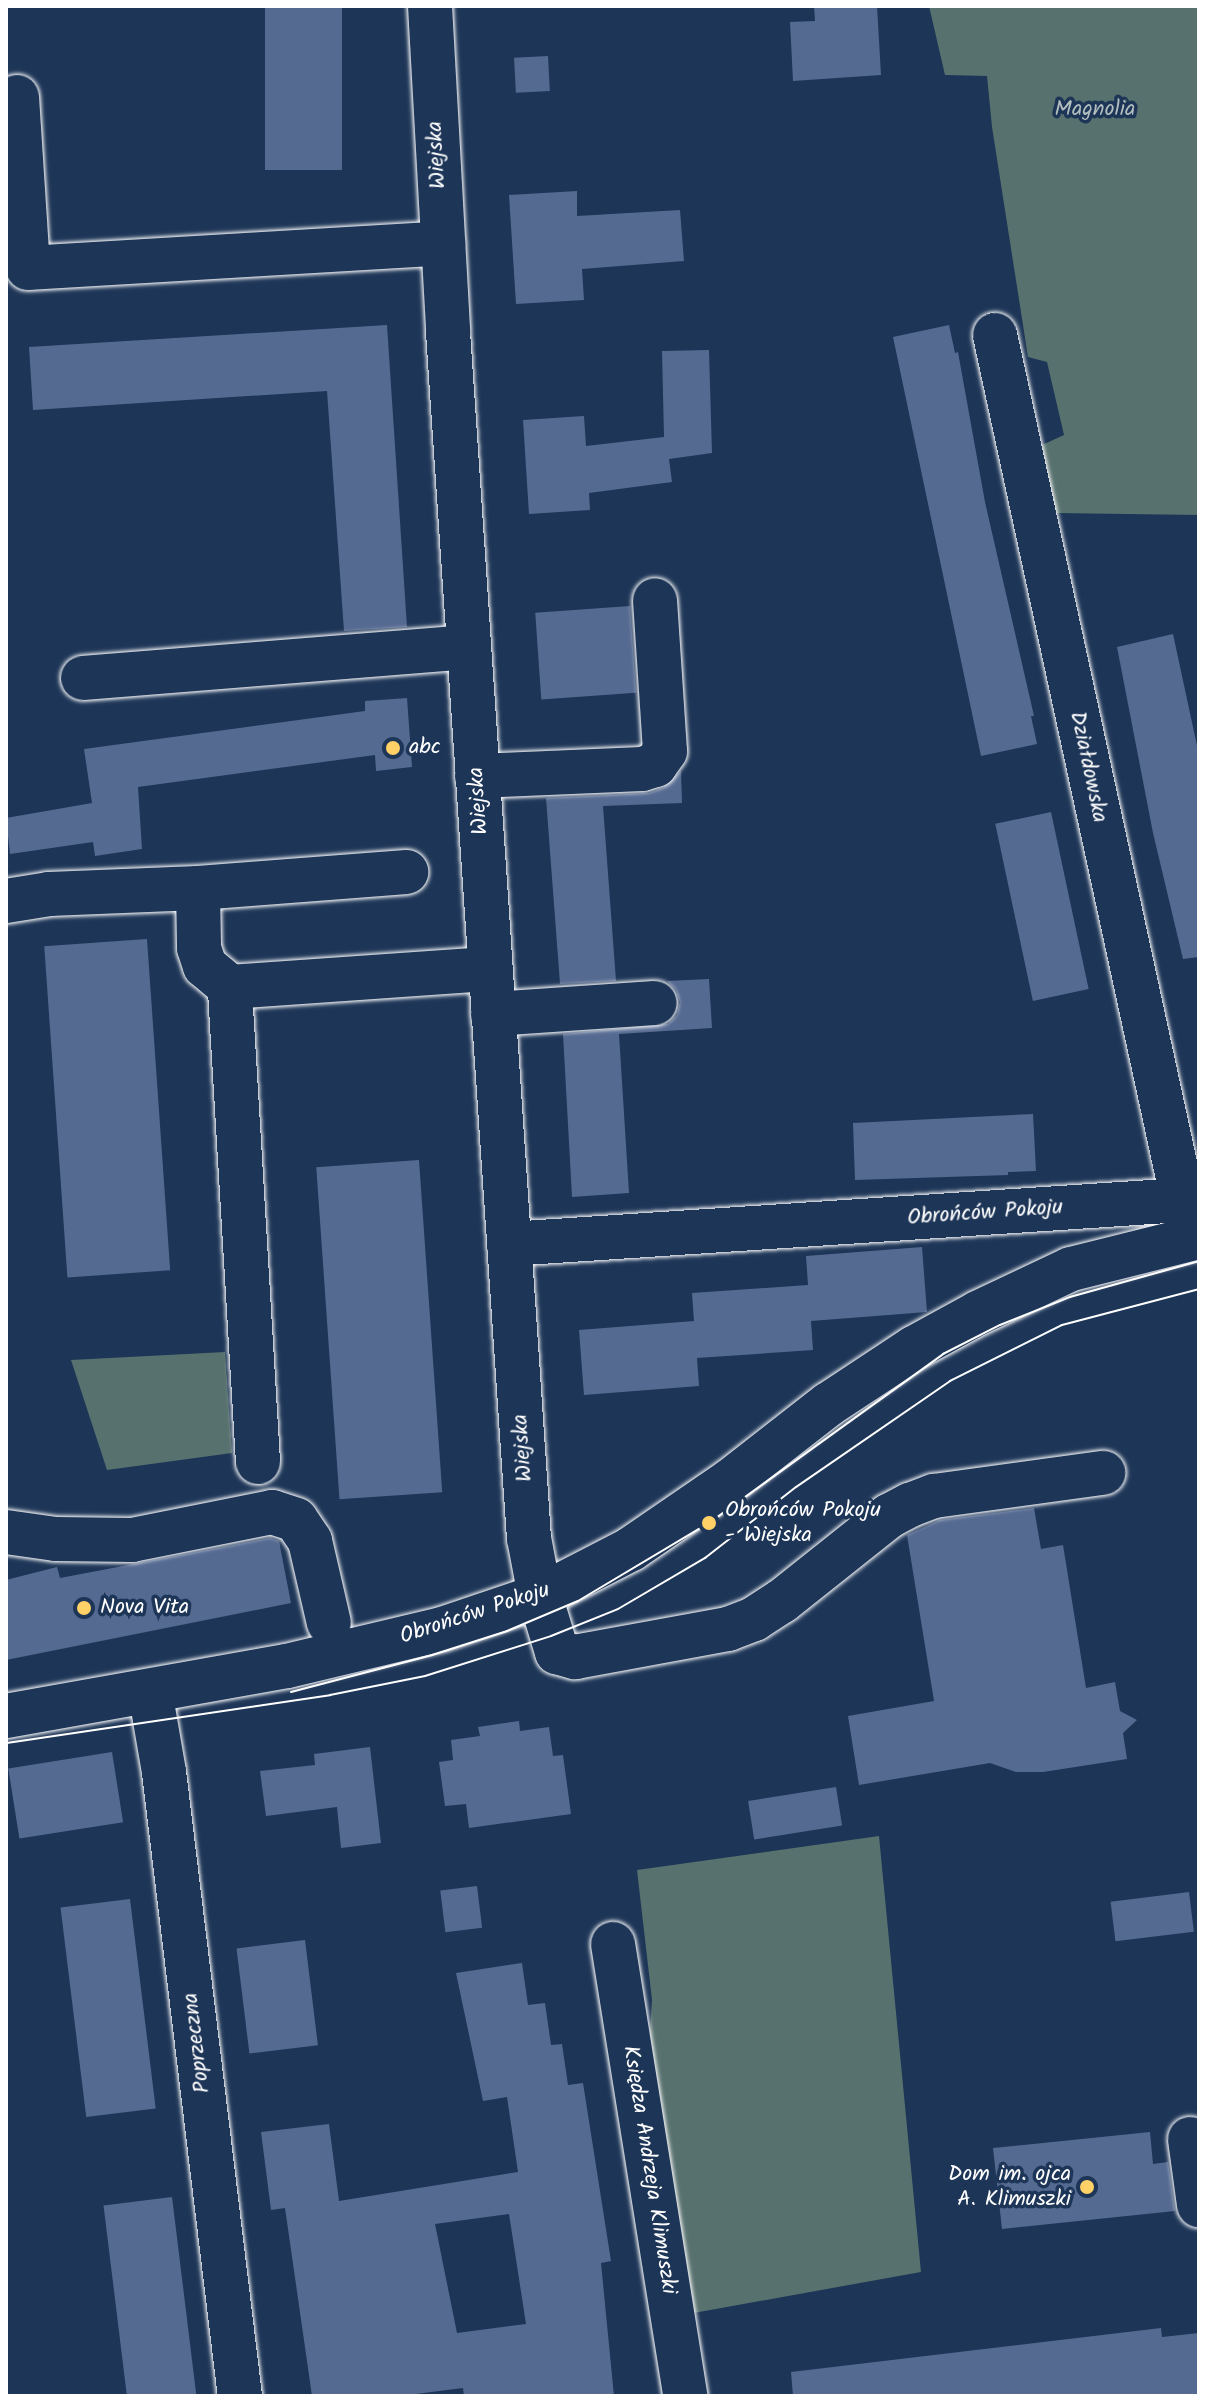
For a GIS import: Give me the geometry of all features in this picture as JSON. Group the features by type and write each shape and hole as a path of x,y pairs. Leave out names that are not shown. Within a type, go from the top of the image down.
{"street":[{"name":"Wiejska","path":"429,6 529,1538 540,1596 557,1652 565,1657 728,1629 754,1619 782,1601 889,1516 910,1505 934,1496 1103,1473"},
{"path":"17,97 28,268 443,243"},
{"name":"Działdowska","path":"995,335 1191,1225"},
{"path":"477,776 642,769 655,765 665,751 655,600"},
{"path":"83,678 469,647"},
{"path":"6,901 49,894 198,888 406,872"},
{"path":"198,888 199,948 205,966 230,987 490,969"},
{"path":"230,987 258,1462"},
{"path":"493,1014 655,1003"},
{"name":"Obrońców Pokoju","path":"509,1244 1191,1225"},
{"name":"Obrońców Pokoju","path":"6,1716 287,1666 442,1629 540,1596 631,1549 730,1481 829,1404 914,1348 978,1313 1071,1269 1191,1225"},
{"path":"6,1532 56,1539 132,1540 272,1512 296,1520 310,1541 329,1623"},
{"name":"Poprzeczna","path":"150,1691 163,1761 240,2396"},
{"name":"Księdza Andrzeja Klimuszki","path":"613,1944 685,2396"},
{"path":"1190,2139 1199,2205"}],"green space":[{"name":"Magnolia","path":"929,6 1199,6 1199,515 1055,513 1042,445 1064,435 1047,362 1028,357 992,127 987,76 945,75"},
{"path":"225,1352 232,1453 107,1470 71,1360"},
{"path":"879,1836 921,2272 688,2314 649,2048 652,2000 637,1870"}],"building":[{"path":"265,6 342,6 342,170 265,170"},
{"path":"814,6 877,6 881,75 793,81 790,22 815,21"},
{"path":"548,56 550,91 516,93 514,58"},
{"path":"577,191 577,216 680,210 684,261 582,269 584,300 516,304 509,195"},
{"path":"387,325 407,627 344,631 327,391 33,410 29,347"},
{"path":"949,325 955,353 958,352 985,502 1034,716 1031,716 1037,744 981,756 893,337"},
{"path":"709,350 712,453 669,459 672,482 589,493 590,510 529,514 523,420 584,416 586,446 664,437 662,351"},
{"path":"630,606 636,693 541,699 535,613"},
{"path":"1173,634 1199,755 1199,957 1183,959 1153,833 1117,647"},
{"path":"407,698 412,767 376,771 375,755 138,787 142,849 95,856 93,842 10,854 6,818 92,803 84,749 365,711 365,701"},
{"path":"681,771 682,803 603,806 616,981 560,984 546,798 649,793 663,788"},
{"path":"1051,812 1089,989 1033,1001 995,824"},
{"path":"147,939 170,1270 67,1277 44,946"},
{"path":"709,979 712,1028 619,1034 629,1193 572,1197 563,1034 668,1024 677,1015 680,1002 676,990 667,981"},
{"path":"1033,1114 1036,1171 1008,1172 1008,1175 855,1180 853,1123"},
{"path":"419,1160 442,1492 339,1499 316,1167"},
{"path":"922,1247 927,1312 811,1321 813,1350 697,1358 699,1386 584,1395 579,1330 694,1321 692,1293 808,1285 806,1256"},
{"path":"1034,1508 1041,1549 1063,1545 1086,1688 1115,1682 1120,1711 1137,1720 1123,1733 1127,1759 1043,1772 1016,1772 990,1763 859,1785 848,1716 934,1701 907,1535 940,1520"},
{"path":"270,1538 279,1541 291,1603 6,1660 6,1580 57,1567 60,1578"},
{"path":"519,1721 520,1731 549,1727 553,1756 563,1755 571,1814 469,1828 466,1804 445,1806 439,1762 453,1760 451,1740 480,1736 478,1727"},
{"path":"370,1747 381,1843 341,1848 337,1807 266,1816 260,1771 315,1765 314,1754"},
{"path":"112,1752 123,1822 19,1839 8,1768"},
{"path":"836,1787 842,1826 754,1839 748,1801"},
{"path":"477,1886 482,1928 445,1932 440,1891"},
{"path":"1189,1892 1194,1932 1115,1941 1111,1902"},
{"path":"130,1899 156,2108 86,2117 61,1908"},
{"path":"305,1940 318,2045 249,2054 237,1948"},
{"path":"522,1963 528,2005 545,2003 551,2045 562,2044 568,2085 583,2083 611,2261 601,2263 614,2396 464,2396 463,2388 400,2396 312,2396 285,2208 271,2210 261,2132 329,2124 339,2201 518,2172 507,2097 483,2101 456,1973","holes":["509,2214 526,2324 457,2333 435,2224"]},
{"name":"Dom im. ojca A. Klimuszki","path":"1150,2132 1153,2164 1168,2162 1175,2211 1002,2229 993,2148"},
{"path":"172,2197 196,2396 127,2396 104,2205"},
{"path":"1161,2328 1162,2337 1199,2333 1199,2396 793,2396 791,2372"}],"tram line":[{"path":"291,1692 432,1655 507,1631 578,1601 709,1523 943,1354 1000,1325 1070,1297 1199,1261"},
{"path":"6,1743 330,1695 425,1676 551,1636 618,1609 705,1558 796,1487 950,1381 1062,1325 1199,1289"}],"place":[{"name":"abc","path":"393,748"},
{"name":"Obrońców Pokoju - Wiejska","path":"709,1523"},
{"name":"Nova Vita","path":"84,1608"},
{"name":"Dom im. ojca A. Klimuszki","path":"1087,2187"}]}
